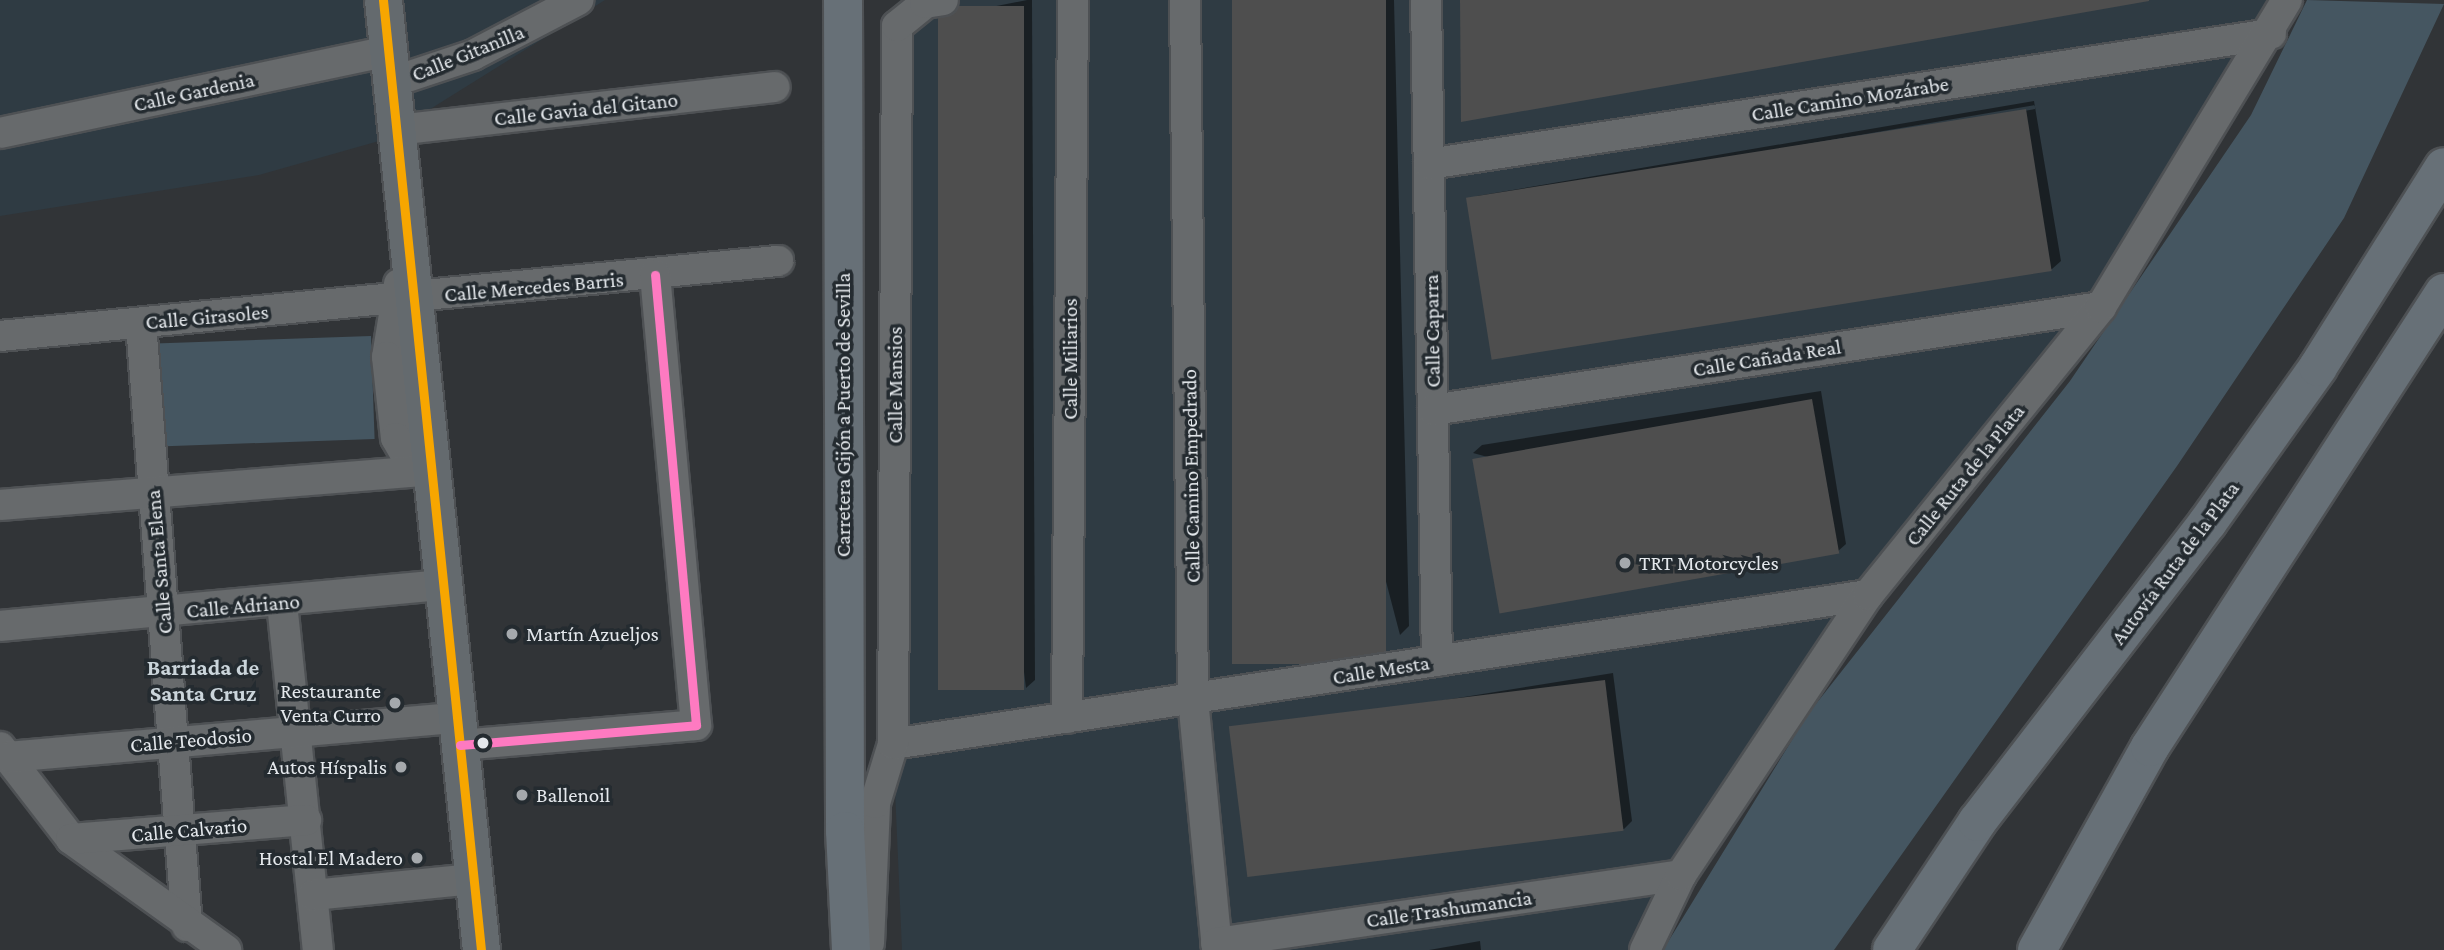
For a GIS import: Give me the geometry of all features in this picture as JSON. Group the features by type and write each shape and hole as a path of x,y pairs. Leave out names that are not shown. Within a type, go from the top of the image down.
{"highway":[{"name":"Carretera Gijón a Puerto de Sevilla","path":"843,0 845,831 850,950"},
{"name":"Autovía Ruta de la Plata","path":"1892,950 1977,822 2208,522 2318,368 2444,167"},
{"path":"2037,950 2150,747 2444,293"},
{"name":"Carretera Gijón a Puerto de Sevilla","path":"826,950 825,914 845,831"}],"main road":[{"path":"383,0 410,254 404,299 424,471 444,586 481,950"}],"street":[{"name":"Calle Gitanilla","path":"390,67 473,55 579,0"},
{"name":"Calle Mansios","path":"869,950 875,803 893,744 897,26 925,3 943,0"},
{"name":"Calle Miliarios","path":"1067,718 1073,0"},
{"name":"Calle Camino Empedrado","path":"1185,0 1193,699 1217,947"},
{"name":"Calle Caparra","path":"1426,0 1437,661"},
{"name":"Calle Ruta de la Plata","path":"1645,950 1681,875 1868,595 2101,307 2271,34 2287,0"},
{"name":"Calle Camino Mozárabe","path":"1429,164 2271,34"},
{"name":"Calle Gardenia","path":"0,133 390,67"},
{"name":"Calle Gavia del Gitano","path":"397,130 775,87"},
{"name":"Calle Mercedes Barris","path":"404,299 778,261"},
{"name":"Calle Teodosio","path":"4,752 297,732 696,725 655,275"},
{"name":"Calle Girasoles","path":"0,336 404,299"},
{"name":"Calle Cañada Real","path":"1433,410 2101,307"},
{"name":"Calle Santa Elena","path":"141,323 163,613 184,831 187,926"},
{"path":"0,505 424,471"},
{"name":"Calle Adriano","path":"0,626 282,603 444,586"},
{"name":"Calle Mesta","path":"893,744 1868,595"},
{"path":"282,603 318,950"},
{"path":"4,752 71,839 187,926 226,950"},
{"name":"Calle Calvario","path":"71,839 306,820"},
{"name":"Calle Trashumancia","path":"1217,947 1681,875"},
{"path":"313,895 473,879"}],"shaded area":[{"path":"0,0 605,0 379,141 259,175 0,216"},
{"path":"902,0 2285,0 2101,307 1868,595 1645,950 902,950 893,744 897,26"},
{"path":"2307,0 2444,4 2344,218 2177,466 1834,950 1663,950 1808,714 2070,381 2251,115"},
{"path":"371,336 375,439 159,446 155,344"}],"building":[{"path":"1232,0 1386,0 1386,664 1232,664"},
{"path":"1460,0 2149,0 2149,1 1461,122"},
{"path":"938,6 1024,6 1024,690 938,690"},
{"path":"2026,109 2052,271 1492,360 1466,198"},
{"path":"1812,399 1839,554 1500,614 1472,459"},
{"path":"1605,680 1624,831 1247,877 1229,726"}],"transit line":[{"path":"383,0 481,950"},
{"path":"460,745 696,725 655,275"}],"place":[{"name":"TRT Motorcycles","path":"1625,563"},
{"name":"Martín Azueljos","path":"512,634"},
{"name":"Restaurante Venta Curro","path":"395,703"},
{"name":"Autos Híspalis","path":"401,767"},
{"name":"Ballenoil","path":"522,795"},
{"name":"Hostal El Madero","path":"417,858"}],"district":[{"name":"Barriada de Santa Cruz","path":"203,680"}]}
